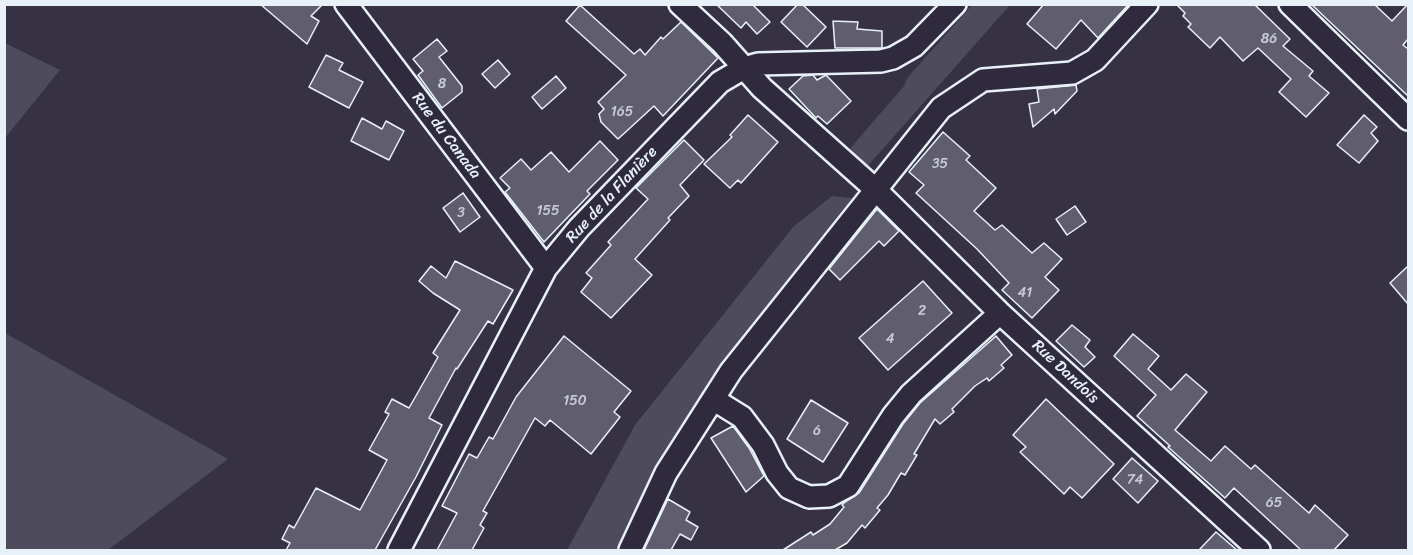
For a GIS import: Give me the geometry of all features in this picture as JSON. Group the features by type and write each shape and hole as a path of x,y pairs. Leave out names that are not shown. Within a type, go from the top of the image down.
{"street":[{"name":"Rue du Canada","path":"346,4 546,268"},
{"name":"Rue Dandois","path":"680,4 722,43 762,88 875,189 1000,312 1258,550"},
{"name":"Rue de la Flanière","path":"399,550 546,268 579,228 720,82 744,68 774,63 880,61 893,58 914,46 955,4"},
{"path":"630,550 666,473 731,371 941,108 983,80 1072,72 1095,60 1147,4"},
{"path":"1290,4 1408,119"},
{"path":"712,399 742,417 763,445 777,473 789,488 809,497 829,496 848,486 893,416 911,394 1000,312"}],"shaded area":[{"path":"972,5 1010,5 866,168 847,152 904,86 908,77"},
{"path":"5,43 60,70 5,138"},
{"path":"832,196 852,198 735,346 642,496 621,550 567,550 635,425 794,226"},
{"path":"5,333 228,459 108,550 5,550"}],"building":[{"path":"260,4 323,4 311,16 319,21 307,44"},
{"path":"716,4 752,4 770,22 757,34 746,22 741,28"},
{"path":"798,4 802,4 826,27 807,47 781,22"},
{"path":"1044,4 1129,4 1098,38 1081,20 1056,49 1027,24"},
{"path":"1176,4 1254,4 1290,39 1283,46 1313,71 1309,76 1329,93 1306,117 1279,92 1291,79 1258,48 1243,61 1220,37 1210,48 1188,27 1191,24"},
{"path":"1311,4 1374,4 1392,21 1408,4 1408,39 1403,45 1408,49 1408,96"},
{"path":"580,5 634,54 640,49 645,55 661,37 663,39 681,22 718,58 663,116 654,106 618,139 601,122 599,114 604,109 598,102 626,75 566,21"},
{"path":"833,21 858,22 857,29 882,31 882,48 835,48"},
{"path":"437,39 447,51 439,57 462,86 462,92 442,108 418,75 423,71 413,59"},
{"path":"326,55 343,63 339,70 363,82 349,108 309,87"},
{"path":"498,60 510,74 495,88 482,74"},
{"path":"813,75 817,80 826,75 851,101 827,124 818,116 816,118 789,89 803,76"},
{"path":"556,76 566,88 542,109 532,97"},
{"path":"1076,85 1077,91 1055,114 1054,109 1033,127 1029,104 1039,102 1037,89"},
{"path":"748,115 778,142 741,183 738,180 730,188 704,164 732,137 730,135"},
{"path":"1364,115 1377,127 1371,133 1378,141 1359,163 1337,145"},
{"path":"362,118 382,129 386,121 404,131 389,160 351,141"},
{"path":"943,132 970,156 966,160 996,188 974,211 995,230 1002,225 1032,253 1044,243 1062,259 1045,277 1059,290 1032,318 1002,290 1009,283 977,249 916,193 924,185 909,172"},
{"path":"684,140 704,160 680,185 689,196 635,259 652,275 611,318 581,292 592,278 586,273 611,245 608,242 648,199 636,188"},
{"path":"600,141 618,160 587,191 590,194 544,242 505,192 510,188 500,178 521,159 531,170 551,152 569,172"},
{"path":"463,193 480,217 460,232 443,208"},
{"path":"1075,206 1086,222 1067,235 1056,219"},
{"path":"877,209 899,231 884,246 879,241 840,280 829,269"},
{"path":"455,261 513,290 493,324 488,321 456,368 429,418 442,425 375,550 286,550 290,543 282,539 289,525 294,528 316,488 360,510 387,460 369,450 389,414 385,412 392,399 409,408 438,357 433,353 460,310 419,281 431,266 446,278"},
{"path":"1408,266 1408,304 1390,283"},
{"path":"923,281 952,313 888,370 859,338"},
{"path":"1072,325 1090,340 1085,347 1095,357 1084,367 1056,341"},
{"path":"1133,334 1159,356 1148,369 1171,390 1186,374 1207,392 1175,430 1211,461 1225,446 1251,469 1255,465 1309,513 1315,505 1348,535 1334,550 1301,550 1234,488 1225,498 1137,416 1156,395 1114,356"},
{"path":"564,336 631,391 614,412 620,417 591,454 550,420 545,426 535,418 483,511 487,513 480,525 484,528 472,550 437,550 457,513 442,506 469,454 477,458 489,437 493,439 516,397"},
{"path":"996,336 1012,355 1001,365 1004,368 989,381 987,378 975,386 952,409 954,412 940,424 935,419 914,454 917,455 905,475 901,473 877,508 880,510 865,528 862,525 847,543 835,550 783,550 811,532 813,535 830,524 844,507 842,505 859,493 903,424 920,403"},
{"path":"1046,399 1114,464 1082,498 1070,487 1064,494 1020,452 1026,447 1013,435"},
{"path":"811,400 848,423 823,462 787,439"},
{"path":"733,426 749,448 764,476 746,492 711,438"},
{"path":"1132,458 1158,481 1138,503 1113,479"},
{"path":"668,499 690,512 686,520 698,527 691,540 680,534 671,550 644,550"},
{"path":"1216,532 1237,550 1199,550"}]}
